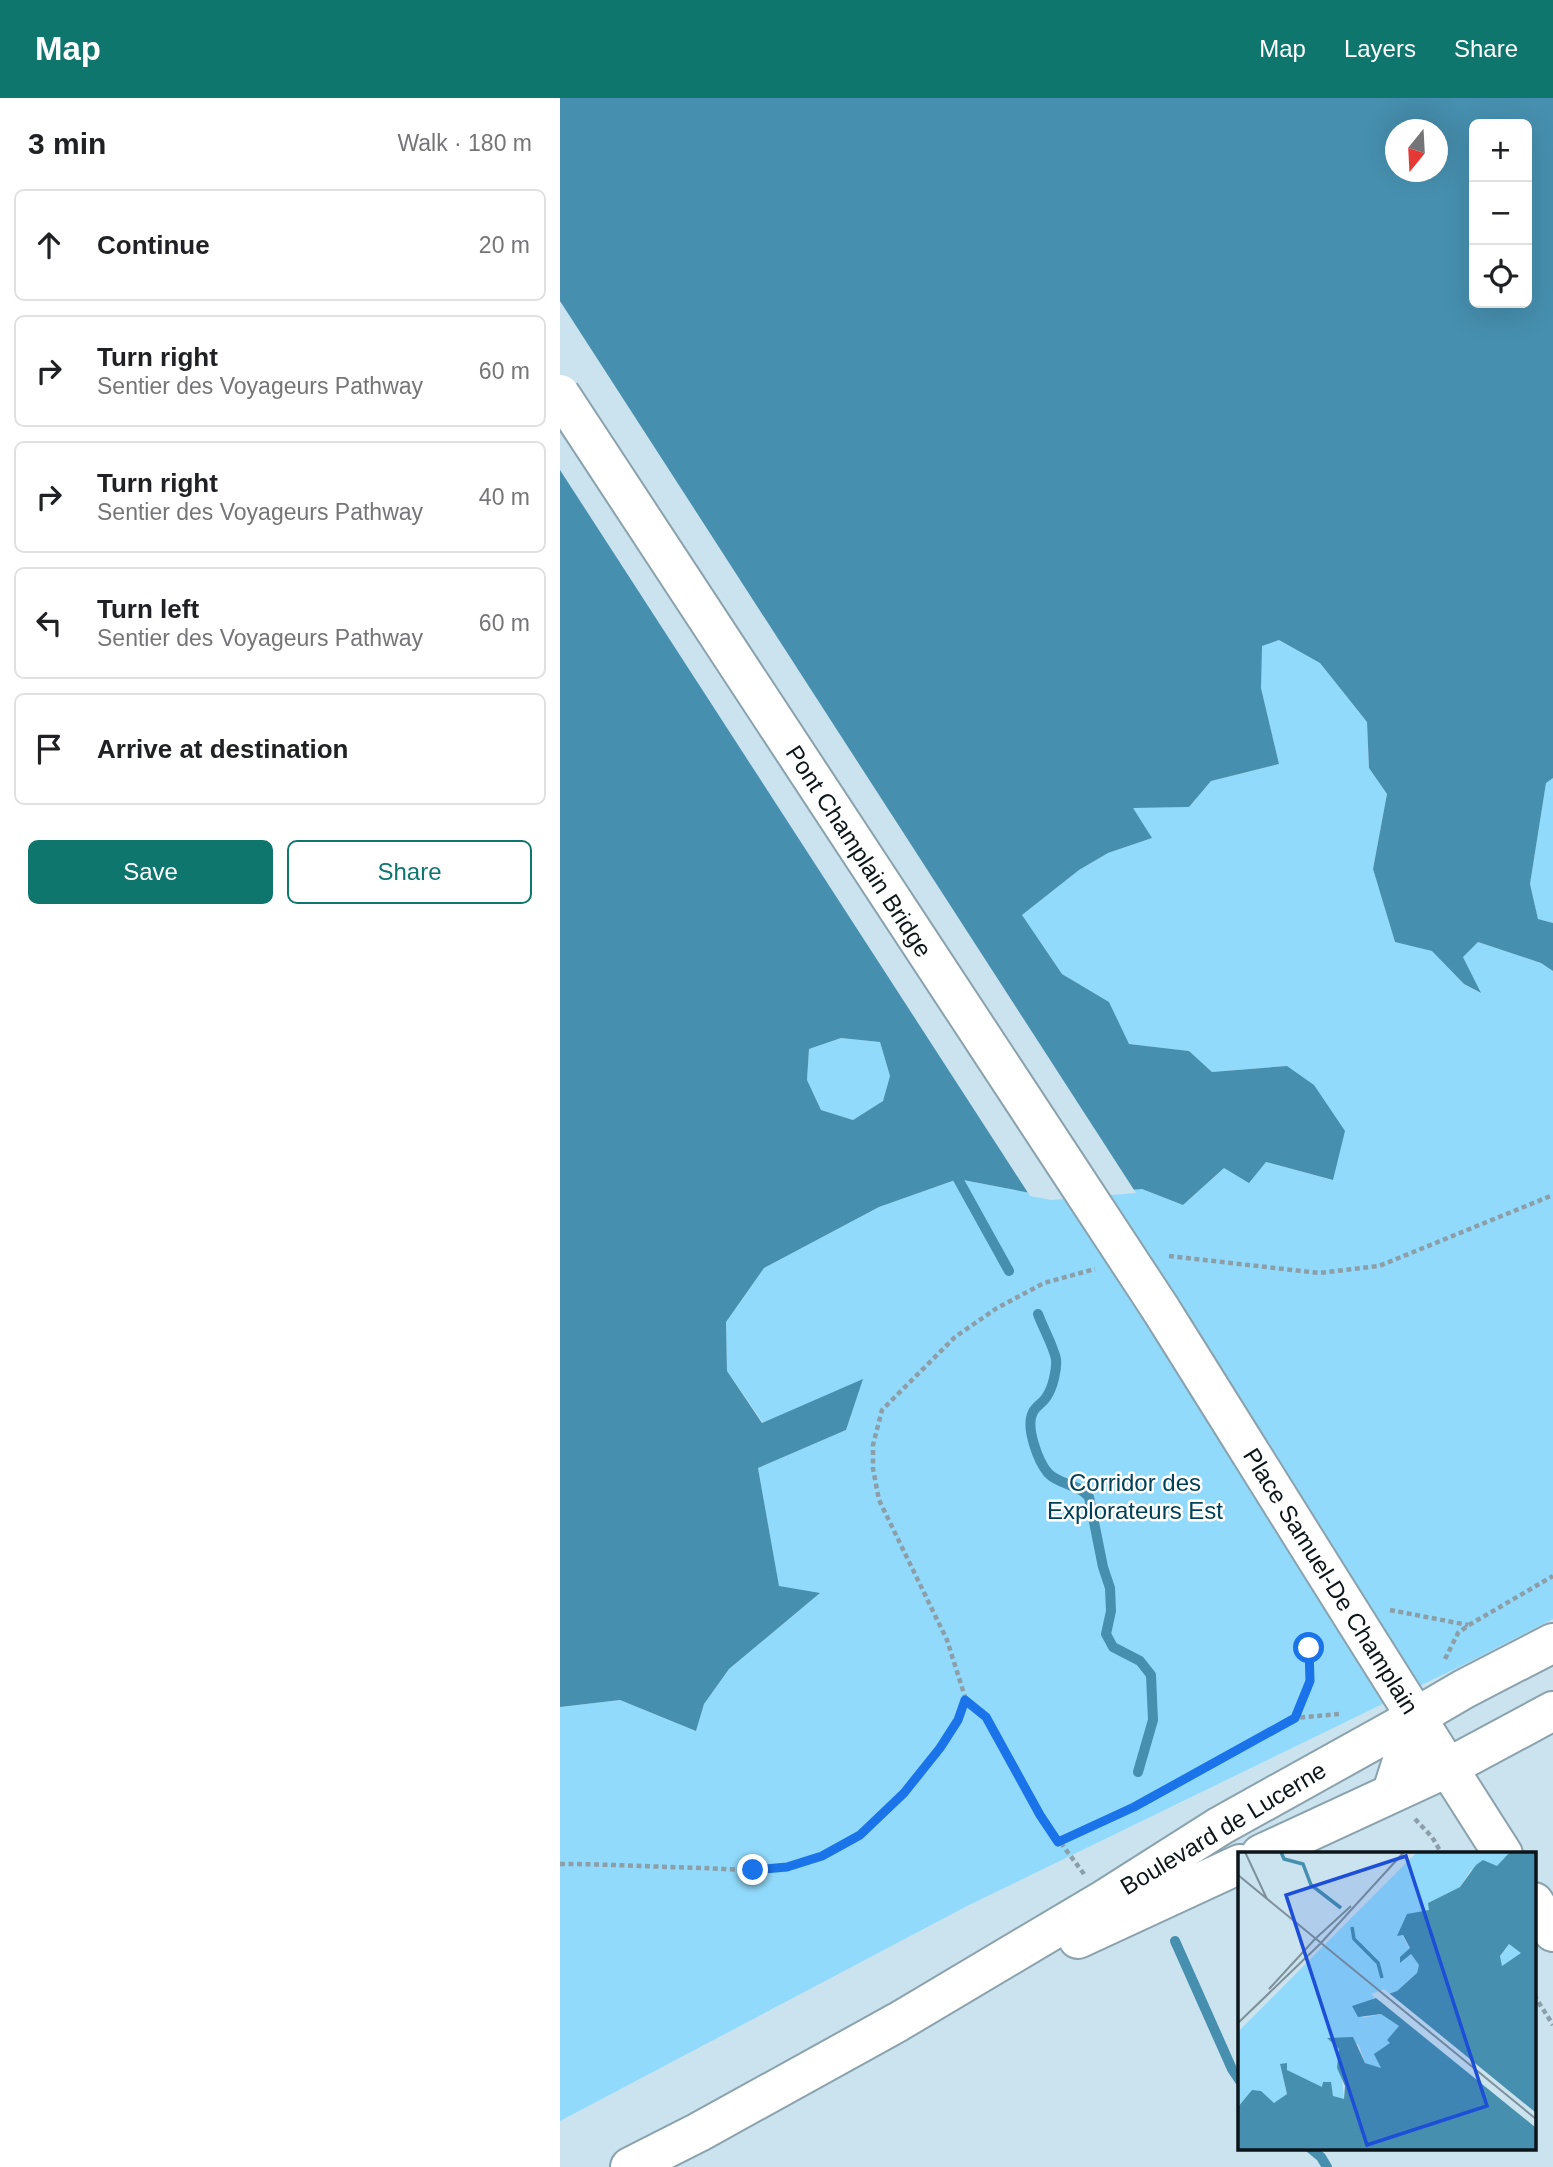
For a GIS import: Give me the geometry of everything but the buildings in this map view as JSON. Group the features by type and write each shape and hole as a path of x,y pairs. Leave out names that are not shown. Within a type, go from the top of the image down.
{"main road":[{"name":"Pont Champlain Bridge","path":"560,394 1160,1308"},
{"name":"Place Samuel-De Champlain","path":"1160,1308 1502,1852"},
{"name":"Boulevard de Lucerne","path":"630,2167 898,2022 1105,1899 1220,1826 1416,1717 1454,1675 1553,1643"},
{"path":"1447,1768 1454,1675"},
{"name":"Boulevard de Lucerne","path":"1267,1852 1402,1804 1447,1768 1553,1711"},
{"path":"1402,1804 1416,1717"},
{"name":"Boulevard de Lucerne","path":"898,2022 1238,1865"},
{"path":"1536,1905 1553,1933"}],"path":[{"path":"1159,1256 1319,1273 1379,1266 1553,1195"},
{"path":"1102,1267 1044,1283 997,1308 956,1337 882,1410 873,1445 873,1469 879,1500 947,1640 965,1700 986,1717 1040,1815 1058,1842 1105,1899"},
{"path":"1454,1675 1458,1633 1553,1576"},
{"path":"1343,1600 1469,1625"},
{"path":"1295,1718 1310,1681 1309,1648"},
{"path":"560,1864 753,1870 787,1867 822,1856 860,1835 904,1793 940,1748 958,1720 965,1700"},
{"path":"1058,1842 1134,1807 1295,1718 1339,1714"},
{"path":"1402,1804 1432,1837 1441,1852"},
{"path":"1536,1998 1553,2025"}],"green space":[{"name":"Corridor des Explorateurs Est","path":"1279,640 1320,663 1367,722 1369,768 1387,794 1373,869 1395,942 1432,950 1464,984 1480,993 1463,957 1478,942 1541,963 1553,971 1553,1619 969,1905 560,2121 560,1707 620,1700 696,1731 704,1704 729,1669 819,1594 779,1587 758,1468 846,1430 862,1380 763,1423 727,1371 726,1322 764,1268 879,1207 958,1179 1051,1197 1142,1189 1183,1205 1224,1168 1249,1182 1266,1162 1332,1180 1287,1066 1212,1072 1189,1051 1128,1044 1109,1002 1062,974 1022,915 1079,870 1108,853 1152,838 1132,808 1189,807 1211,781 1279,764 1261,688 1261,646"},
{"path":"1553,778 1553,923 1538,919 1530,884 1546,783"},
{"path":"841,1038 880,1042 890,1076 883,1101 853,1120 821,1110 807,1080 809,1049"}],"shaded area":[{"path":"560,98 1553,98 1553,778 1546,783 1530,884 1538,919 1553,923 1553,971 1541,963 1478,942 1463,957 1481,993 1464,984 1432,951 1395,942 1373,869 1387,794 1369,768 1367,722 1320,663 1279,640 1262,646 1261,688 1279,764 1211,781 1189,807 1133,808 1152,838 1108,853 1079,870 1022,915 1062,974 1109,1002 1129,1044 1189,1051 1212,1072 1287,1066 1314,1085 1345,1131 1333,1180 1266,1162 1249,1183 1224,1168 1183,1205 1142,1189 1051,1197 958,1179 879,1207 764,1268 726,1322 727,1371 762,1423 863,1379 846,1430 758,1468 779,1586 820,1593 729,1669 704,1704 696,1731 620,1700 560,1707","holes":["841,1038 880,1042 890,1076 883,1101 853,1120 821,1110 807,1080 809,1049"]}],"pier":[{"path":"560,301 1136,1193 1051,1200 1030,1196 560,470"}],"waterway":[{"path":"958,1179 1009,1271"},
{"path":"1038,1314 1053,1348 1056,1363 1049,1392 1031,1418 1034,1444 1048,1473 1080,1489 1089,1497 1110,1588 1111,1611 1106,1634 1113,1647 1140,1661 1151,1675 1153,1720 1138,1772"},
{"path":"1175,1941 1238,2078"},
{"path":"1312,2150 1327,2167"}],"route":[{"path":"753,1870 787,1867 822,1856 860,1835 904,1793 940,1748 958,1720 965,1700 986,1717 1040,1815 1058,1842 1134,1807 1295,1718 1310,1681 1309,1648"}]}
